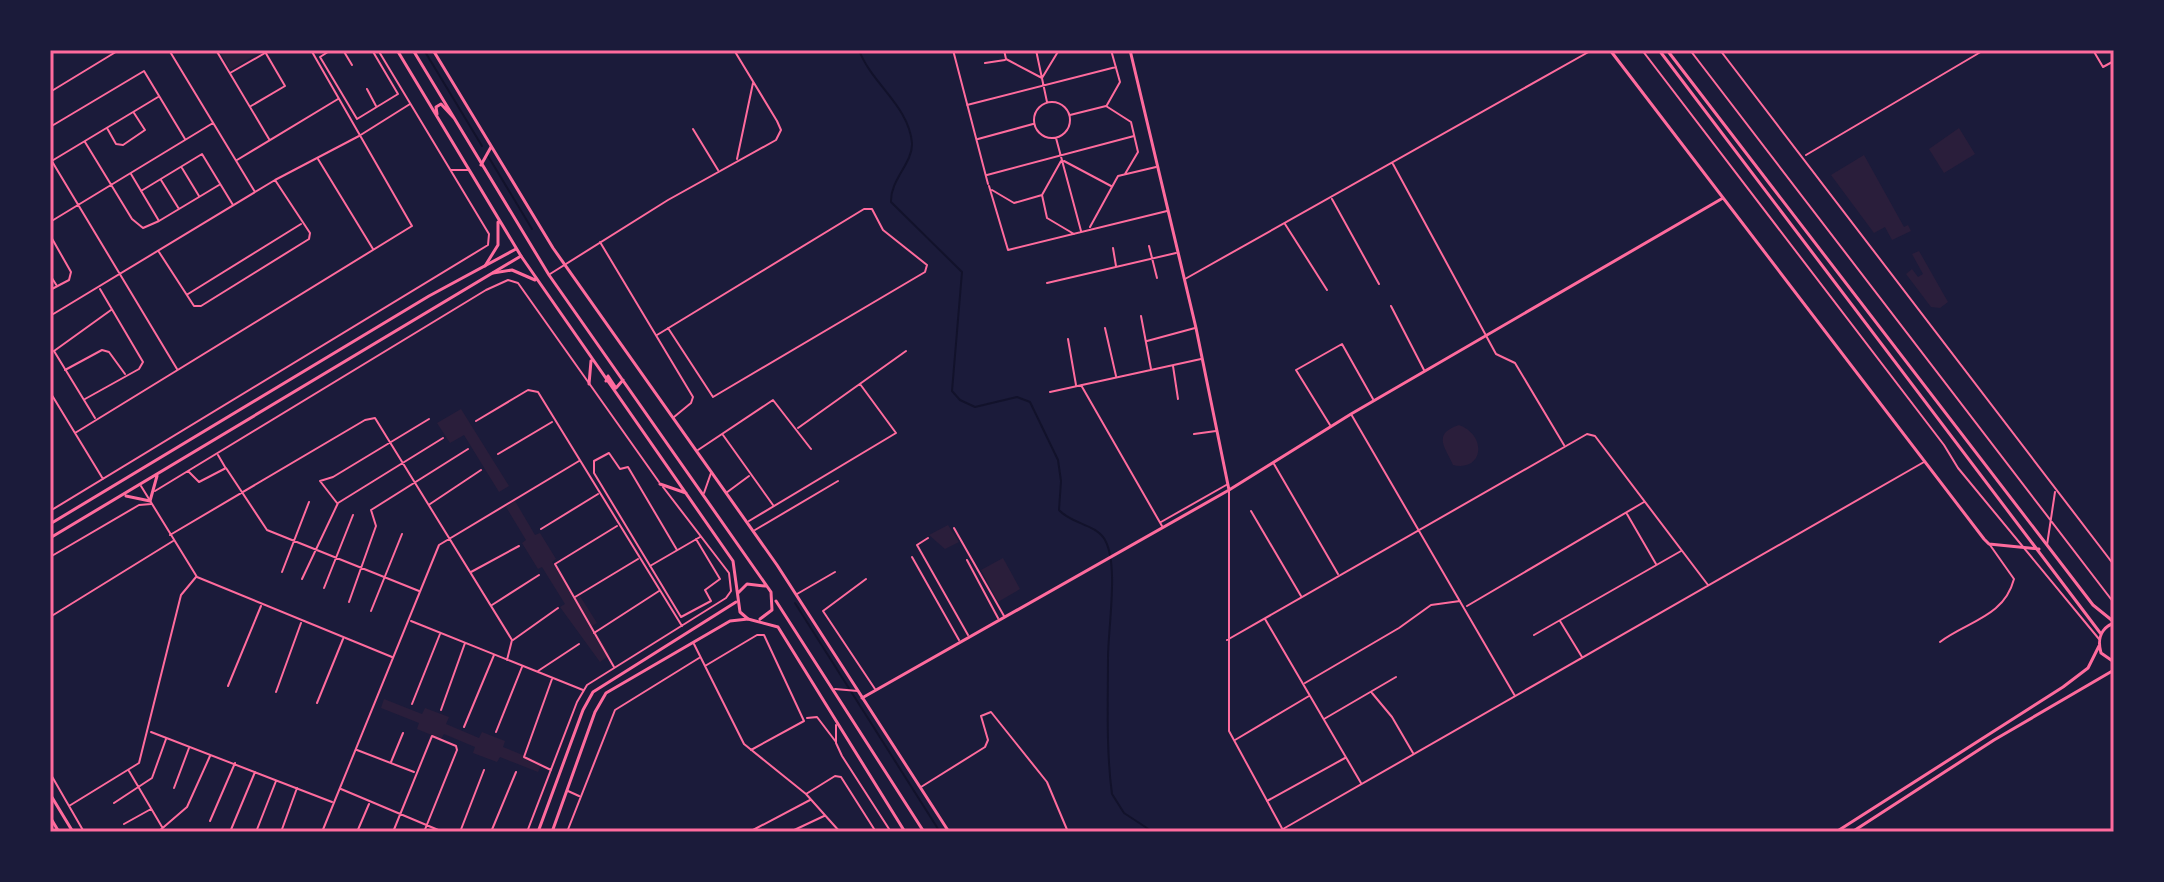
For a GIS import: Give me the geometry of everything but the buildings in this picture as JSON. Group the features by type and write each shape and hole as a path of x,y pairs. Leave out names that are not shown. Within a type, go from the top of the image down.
{"street":[{"path":"58,50 64,50"},
{"path":"50,92 119,50"},
{"path":"169,50 255,192"},
{"path":"216,50 270,140"},
{"path":"75,433 411,228 412,222 311,50"},
{"path":"331,50 320,57 357,119 403,92"},
{"path":"343,50 352,65"},
{"path":"372,50 398,94"},
{"path":"50,511 484,249 490,239 378,50"},
{"path":"397,50 516,249 733,561 738,593 736,602 740,612 748,619"},
{"path":"413,50 549,275 704,493 835,689 924,832"},
{"path":"433,50 564,265 748,522 949,832"},
{"path":"549,275 600,241 776,140 781,130 734,50"},
{"path":"953,50 1008,250 1167,211"},
{"path":"1004,50 1006,59"},
{"path":"1036,50 1047,102"},
{"path":"1042,78 1059,50"},
{"path":"1070,115 1106,106 1120,82 1111,50"},
{"path":"1130,50 1203,358 1229,490 1228,723 1233,741 1284,831 1361,783 1924,462"},
{"path":"1184,280 1592,50"},
{"path":"1610,50 2014,579 2001,605 1987,618 1964,625 1940,642"},
{"path":"1642,50 2020,547 2100,636"},
{"path":"1659,50 2039,549 2100,636"},
{"path":"1667,50 2093,605 2114,622 2100,636 2099,646 2088,668 2063,687 1836,832"},
{"path":"1690,50 1975,425 1996,445 2018,481 2114,603"},
{"path":"1720,50 2114,565"},
{"path":"1804,156 1984,50"},
{"path":"2093,50 2103,67 2114,61"},
{"path":"230,73 265,51 285,86 283,90 250,106"},
{"path":"985,63 1006,59 1042,78"},
{"path":"967,105 1116,67"},
{"path":"50,127 140,72 148,74 185,140"},
{"path":"737,160 753,82"},
{"path":"367,89 377,107"},
{"path":"159,96 51,160 178,370"},
{"path":"236,160 339,99"},
{"path":"1047,102 1062,104 1070,115 1068,129 1056,138 1042,135 1034,124 1037,110 1047,102"},
{"path":"50,316 275,180 359,136 410,104"},
{"path":"437,117 436,107 441,104 455,119"},
{"path":"1106,106 1131,122 1138,152 1125,174"},
{"path":"107,128 119,146 143,134 144,127 134,112"},
{"path":"50,222 213,123"},
{"path":"976,139 1034,124"},
{"path":"693,129 719,171"},
{"path":"985,175 1134,136"},
{"path":"1056,138 1081,232"},
{"path":"85,141 110,185 143,228 221,185"},
{"path":"481,165 491,147"},
{"path":"141,191 202,154 233,206"},
{"path":"317,158 373,250"},
{"path":"1062,160 1112,187"},
{"path":"1062,160 1042,195 1047,218 1074,234"},
{"path":"1392,163 1496,354 1515,363 1565,446"},
{"path":"181,167 200,197"},
{"path":"1089,230 1118,176 1157,167"},
{"path":"450,170 468,170"},
{"path":"131,173 159,221"},
{"path":"161,179 180,210"},
{"path":"159,251 194,306 201,306 228,290 309,239 310,233 275,180"},
{"path":"989,186 1014,203 1042,195"},
{"path":"1331,198 1379,284"},
{"path":"862,698 1274,464 1330,426 1723,198"},
{"path":"657,335 668,328 864,209 872,209 883,230 927,265 925,272 713,397 668,328"},
{"path":"485,266 498,245 496,215"},
{"path":"187,295 302,223"},
{"path":"1285,223 1327,290"},
{"path":"50,235 71,272 69,280 50,290"},
{"path":"600,241 693,397 689,405 673,418"},
{"path":"1149,246 1157,278"},
{"path":"1113,248 1117,267"},
{"path":"50,524 429,296 516,249"},
{"path":"1047,283 1177,253"},
{"path":"50,538 521,256"},
{"path":"493,273 519,272 538,282"},
{"path":"50,275 57,286"},
{"path":"151,493 502,281 518,283 660,484 729,573 732,587 726,598 614,667 584,690 527,832"},
{"path":"85,399 139,369 143,362 99,287"},
{"path":"418,290 429,296"},
{"path":"1391,306 1424,371"},
{"path":"96,420 55,349 112,309"},
{"path":"1141,316 1152,370"},
{"path":"1105,328 1117,377"},
{"path":"1146,341 1196,328"},
{"path":"1068,339 1079,386 1163,528"},
{"path":"1330,426 1296,370 1342,344 1374,400"},
{"path":"65,370 102,350 109,352 126,375"},
{"path":"797,429 906,351"},
{"path":"1050,392 1203,358"},
{"path":"589,384 591,361"},
{"path":"1173,365 1178,399"},
{"path":"606,382 608,376 616,388 623,380"},
{"path":"748,522 896,433 860,384"},
{"path":"476,421 534,389 682,626"},
{"path":"50,392 103,479"},
{"path":"697,450 771,400 776,401 811,449"},
{"path":"1351,414 1515,697"},
{"path":"170,535 370,417 379,420 512,640"},
{"path":"338,503 320,481 333,477 393,443 429,419"},
{"path":"498,454 554,421"},
{"path":"1194,434 1218,431"},
{"path":"722,434 773,507"},
{"path":"1227,640 1583,435 1593,434 1708,586"},
{"path":"302,579 338,503 406,464 443,438"},
{"path":"349,602 377,524 371,510 417,484 468,449"},
{"path":"677,550 628,467 620,469 609,453 594,461 594,473 678,614 685,617 711,601 705,590 720,579 696,539"},
{"path":"217,454 267,530 420,591"},
{"path":"322,832 437,549 450,538 579,461"},
{"path":"1274,464 1338,575"},
{"path":"188,471 199,482 226,468"},
{"path":"430,504 481,470"},
{"path":"704,493 712,472"},
{"path":"151,503 151,493 160,473"},
{"path":"726,493 750,475"},
{"path":"754,531 838,481"},
{"path":"660,484 686,493"},
{"path":"1160,522 1228,484"},
{"path":"140,485 197,577 393,657"},
{"path":"2047,545 2056,491"},
{"path":"541,529 599,494"},
{"path":"118,498 134,495 151,503"},
{"path":"282,572 309,502"},
{"path":"1465,607 1645,502"},
{"path":"50,557 139,505 151,503"},
{"path":"1251,511 1301,597"},
{"path":"1626,513 1656,565"},
{"path":"324,588 353,515"},
{"path":"614,667 555,562 618,526"},
{"path":"954,528 1004,617"},
{"path":"371,611 402,534"},
{"path":"650,566 701,536"},
{"path":"928,538 917,545 969,636"},
{"path":"50,617 174,541"},
{"path":"1989,544 2039,549"},
{"path":"471,572 519,546"},
{"path":"1534,635 1682,550"},
{"path":"912,557 960,641"},
{"path":"573,598 639,558"},
{"path":"967,560 999,620"},
{"path":"796,594 835,572"},
{"path":"491,605 539,575"},
{"path":"69,806 139,763 181,595 197,577"},
{"path":"866,579 823,611 876,690"},
{"path":"738,593 754,583 767,587"},
{"path":"594,633 660,591"},
{"path":"757,620 772,610 774,597"},
{"path":"1304,684 1399,628 1431,605 1461,601"},
{"path":"538,832 589,697 736,602"},
{"path":"228,686 262,605"},
{"path":"507,660 512,640 558,608"},
{"path":"1264,618 1361,783"},
{"path":"552,832 595,712 606,693 730,621 748,619 778,627 905,832"},
{"path":"410,620 584,690"},
{"path":"1559,620 1582,658"},
{"path":"276,692 301,622"},
{"path":"412,704 441,634"},
{"path":"705,666 762,634 805,718"},
{"path":"664,637 669,643"},
{"path":"317,703 343,639"},
{"path":"693,642 750,751 806,794 840,832"},
{"path":"441,710 465,643"},
{"path":"537,672 579,644"},
{"path":"2099,646 2105,658 2114,662"},
{"path":"464,727 494,655"},
{"path":"567,832 615,710 701,658"},
{"path":"496,732 522,666"},
{"path":"1852,832 1994,740 2114,670"},
{"path":"1324,719 1396,677"},
{"path":"551,770 524,757 552,678"},
{"path":"835,689 856,691"},
{"path":"1371,691 1392,717 1414,754"},
{"path":"1233,741 1310,696"},
{"path":"920,788 985,747 988,740 981,716 991,712 1047,782 1068,832"},
{"path":"750,751 805,718 817,717 891,832"},
{"path":"836,743 837,720"},
{"path":"149,731 333,802"},
{"path":"390,763 403,733"},
{"path":"114,803 152,778 166,737"},
{"path":"393,832 429,737 457,747 424,832"},
{"path":"174,788 189,746"},
{"path":"356,749 415,772"},
{"path":"158,832 164,830 187,807 210,754"},
{"path":"1267,801 1346,757"},
{"path":"210,821 235,763"},
{"path":"460,832 484,770"},
{"path":"129,771 164,830"},
{"path":"230,832 255,771"},
{"path":"491,832 516,772"},
{"path":"50,773 84,832"},
{"path":"806,794 835,776 844,780 876,832 886,825"},
{"path":"844,780 853,776"},
{"path":"256,832 277,779"},
{"path":"281,832 298,787"},
{"path":"340,789 443,832"},
{"path":"568,791 580,796"},
{"path":"50,794 73,832"},
{"path":"753,830 811,799"},
{"path":"357,832 370,802"},
{"path":"124,824 151,809"},
{"path":"790,832 825,815"},
{"path":"50,817 59,832"}],"shaded area":[{"path":"219,50 261,50 262,51 230,70"},
{"path":"1959,128 1975,154 1944,173 1929,149"},
{"path":"1864,155 1904,227 1908,225 1911,231 1892,240 1885,227 1874,233 1831,175"},
{"path":"1919,251 1948,302 1940,308 1931,307 1906,274 1912,269 1918,277 1923,274 1912,254"},
{"path":"461,409 509,486 499,492 464,435 450,443 437,423"},
{"path":"1459,425 1475,437 1478,444 1476,458 1463,466 1453,465 1443,442 1446,433"},
{"path":"515,501 535,535 540,533 556,559 552,562 575,598 580,596 597,623 592,626 610,655 600,662 560,607 565,604 542,567 538,569 522,543 526,540 506,507"},
{"path":"948,525 959,542 945,549 929,535"},
{"path":"1003,558 1020,589 998,602 981,570"},
{"path":"384,699 422,714 425,708 449,717 446,724 479,738 482,732 505,741 503,747 542,763 538,772 500,757 497,762 473,753 475,747 444,734 441,739 417,729 419,723 381,708"}],"waterway":[{"path":"424,50 482,146"},
{"path":"859,50 904,118 912,143 909,158 894,186 891,202 962,272 952,391 960,400 975,407 1017,397 1030,402 1058,460 1061,481 1059,510 1090,527 1105,540 1112,580 1108,658 1112,794 1124,813 1153,832"},
{"path":"488,156 532,229"},
{"path":"795,603 940,832"}]}
